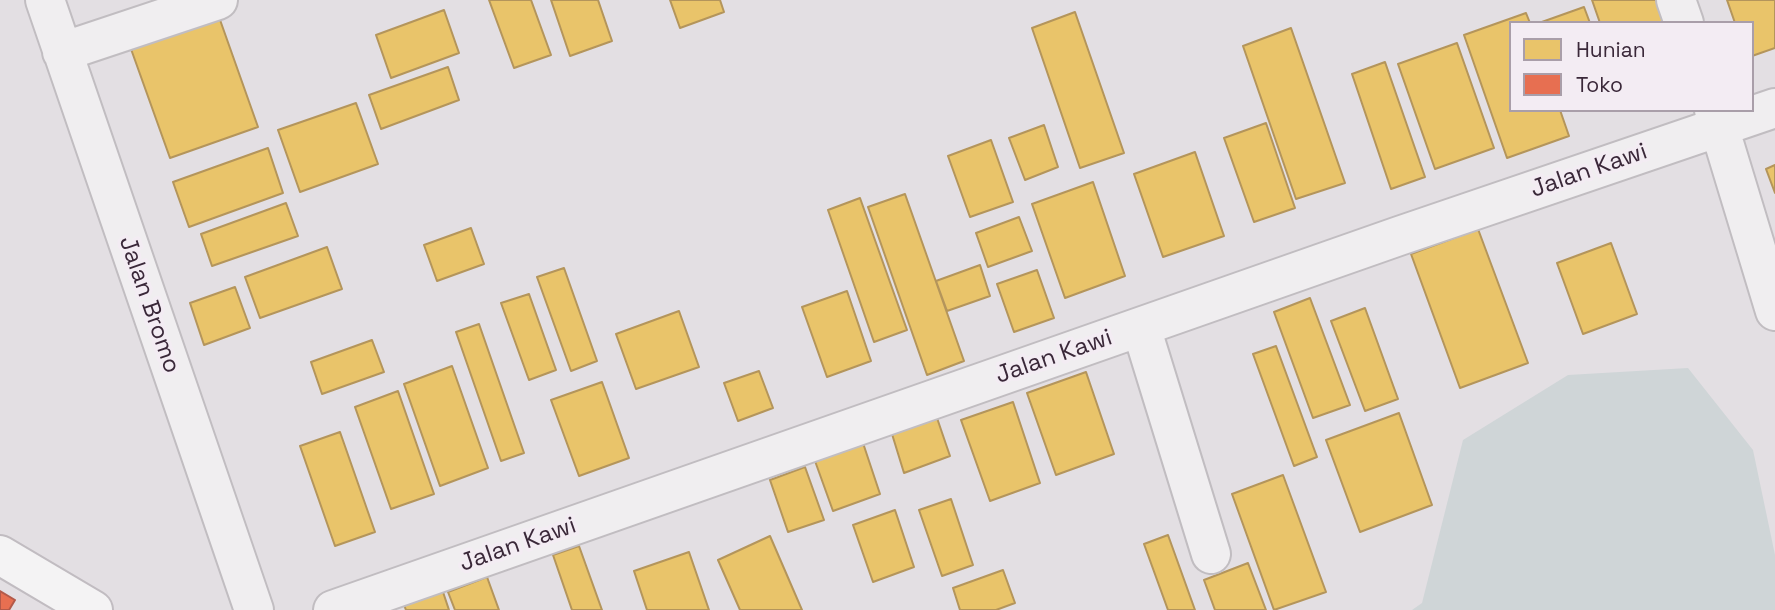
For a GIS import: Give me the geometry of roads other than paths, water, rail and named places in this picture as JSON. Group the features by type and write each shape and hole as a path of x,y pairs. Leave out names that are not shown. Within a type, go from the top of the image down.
{"main road":[{"path":"0,555 93,610"}],"street":[{"name":"Jalan Bromo","path":"45,0 254,610"},
{"path":"62,52 218,0"},
{"path":"1676,0 1683,21"},
{"name":"Jalan Kawi","path":"1754,112 1775,108"},
{"name":"Jalan Kawi","path":"333,610 1141,327 1716,118 1751,112"},
{"path":"1716,118 1775,311"},
{"path":"1141,327 1211,554"}]}
